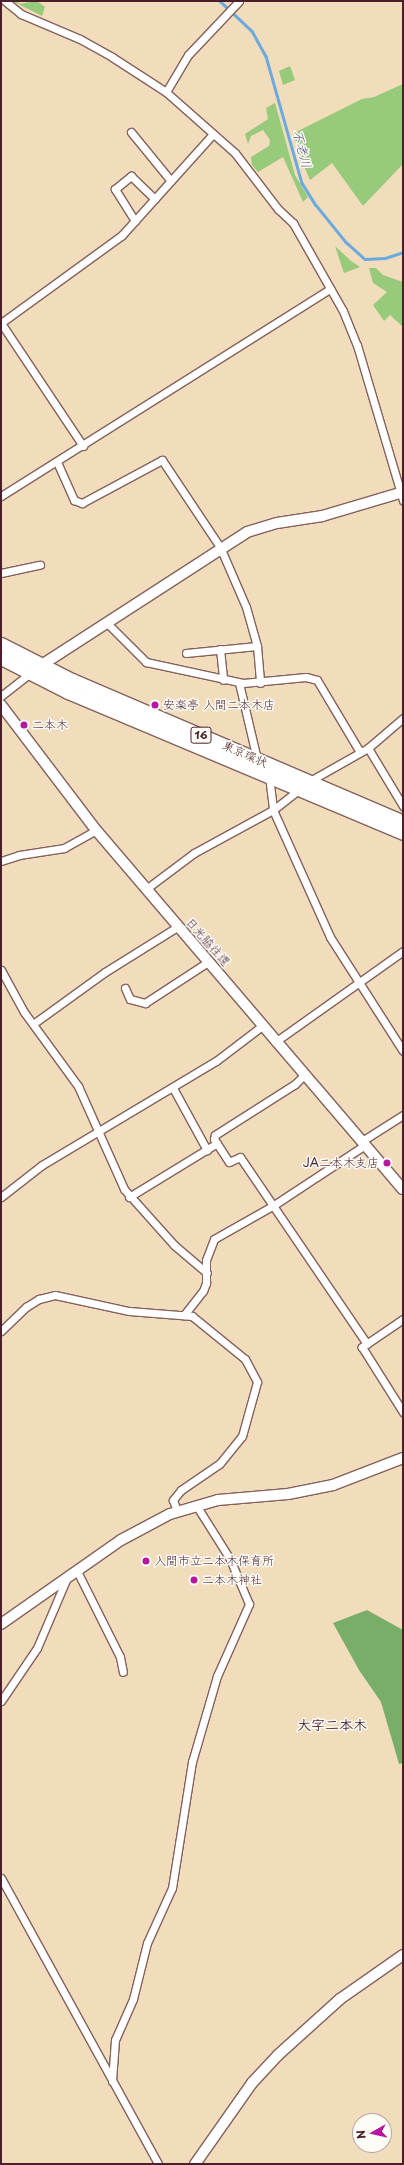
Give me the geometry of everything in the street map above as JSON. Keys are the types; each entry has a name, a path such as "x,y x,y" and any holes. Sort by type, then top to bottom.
{"highway":[{"name":"東京環状","path":"1,644 41,665 258,759 304,786 403,833"},
{"name":"東京環状","path":"1,658 29,674 269,776 304,786 403,822"}],"street":[{"path":"1,696 41,665 220,547 263,526 322,516 402,495 357,345 343,311 293,223 278,209 236,152 212,134 166,92 112,56 80,39 21,14 5,1"},
{"path":"166,92 188,55 239,1"},
{"path":"131,132 171,181"},
{"path":"83,446 1,323 122,235 212,134"},
{"path":"135,221 115,189 131,176 155,199"},
{"path":"1,496 83,446 330,289"},
{"path":"57,462 74,500 82,503 162,460 220,547 246,607 257,646 260,683"},
{"path":"1,573 40,565"},
{"path":"106,622 146,662 239,683 260,683 306,677 317,680 360,752"},
{"path":"186,653 257,646"},
{"path":"220,649 223,680"},
{"path":"239,683 258,759"},
{"name":"日光脇往還","path":"1,706 96,830 146,888 177,927 403,1189"},
{"path":"146,888 194,853 273,810 304,786 368,748 403,718"},
{"path":"368,748 403,806"},
{"path":"269,776 273,810 330,937 403,1051"},
{"path":"1,861 19,855 64,848 96,830"},
{"path":"32,1024 105,972 177,927"},
{"path":"276,1042 359,981 403,951"},
{"path":"125,988 130,999 145,1003 208,962"},
{"path":"1,970 32,1024 78,1086 116,1175 129,1197 174,1245 207,1273"},
{"path":"1,1197 42,1165 216,1061 262,1026"},
{"path":"304,1075 296,1084 215,1135 217,1143 229,1162 240,1157 367,1344"},
{"path":"173,1088 206,1150"},
{"path":"184,1315 203,1291 207,1273 206,1260 214,1239 274,1205 403,1115"},
{"path":"129,1197 217,1143"},
{"path":"1,1331 26,1307 39,1299 55,1295 128,1311 192,1316 246,1359 257,1382 242,1436 219,1464 181,1490 173,1500 177,1511"},
{"path":"403,1319 362,1347 403,1412"},
{"path":"1,1624 141,1528 177,1511 196,1505 333,1485 403,1458"},
{"path":"112,2081 115,2040 133,1999 147,1943 172,1888 192,1762 217,1676 249,1604 230,1559 196,1505"},
{"path":"77,1571 120,1657 122,1672"},
{"path":"1,1701 37,1648 67,1578"},
{"path":"1,1878 4,1890 158,2164"},
{"path":"195,2164 252,2082 278,2055 340,1999 403,1955"}],"green space":[{"path":"12,1 18,1 19,4 37,1 45,7 42,16"},
{"path":"290,66 295,80 283,85 279,71"},
{"path":"403,84 403,164 363,206 332,163 310,180 298,152 294,133 362,99 374,97"},
{"path":"275,103 295,175 308,197 303,202 283,157 258,172 252,165 251,157 269,146 270,140 263,130 251,136 248,144 245,134 268,119 266,108"},
{"path":"335,246 351,261 360,267 344,273"},
{"path":"369,268 376,268 383,275 403,282 402,326 390,315 384,321 373,305 387,292 373,283"},
{"path":"367,1610 403,1630 403,1763 399,1764 381,1702 359,1670 333,1623"}],"waterway":[{"name":"不老川","path":"220,1 252,31 266,56 302,183 316,205 346,242 365,259 385,258 403,252"}],"place":[{"name":"安楽亭 入間二本木店","path":"155,705"},
{"name":"二本木","path":"24,725"},
{"name":"JA二本木支店","path":"387,1163"},
{"name":"入間市立二本木保育所","path":"146,1561"},
{"name":"二本木神社","path":"194,1580"}],"district":[{"name":"大字二本木","path":"332,1725"}]}
